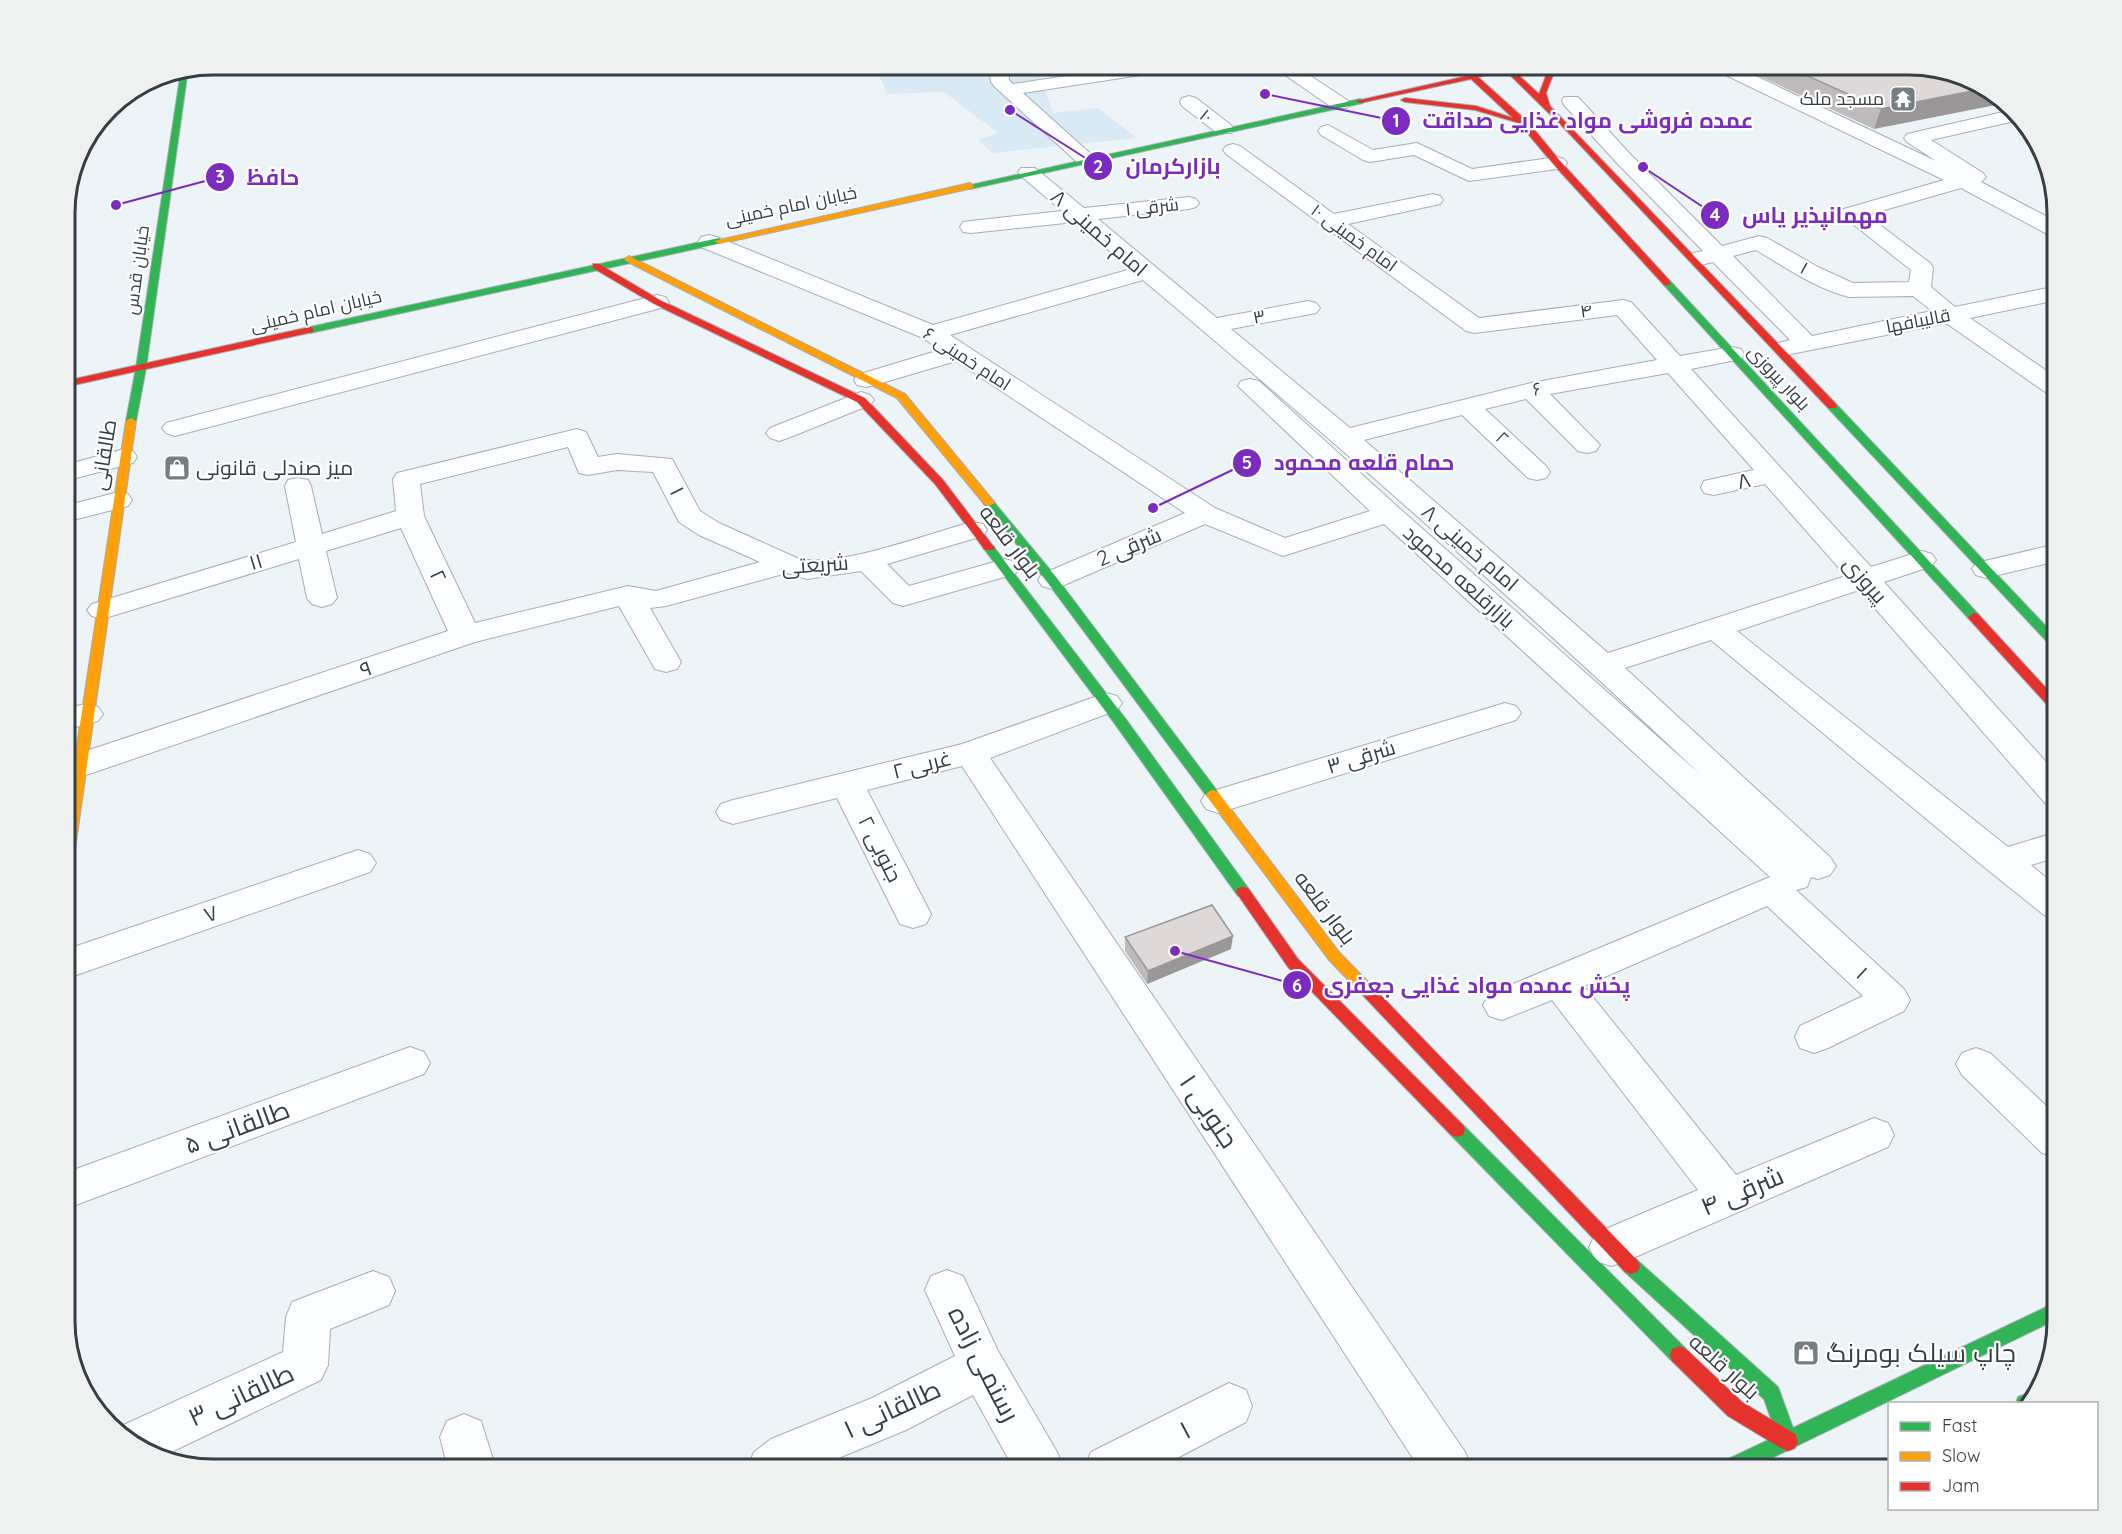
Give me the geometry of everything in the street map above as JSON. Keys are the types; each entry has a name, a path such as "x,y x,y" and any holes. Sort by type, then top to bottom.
{"main road":[{"name":"خیابان امام خمینی","path":"75,382 1476,75"},
{"name":"بلوار پیروزی","path":"1514,75 1568,127 1986,569 2047,627"},
{"path":"1547,106 1542,93 1549,75"},
{"name":"بلوار پیروزی","path":"1472,76 1528,127 1557,163 2047,695"},
{"name":"خیابان قدس","path":"141,368 184,79"},
{"path":"1371,98 1426,101 1476,108 1528,127 1568,127"},
{"name":"بلوار قلعه","path":"629,259 863,390 939,482 973,530 1005,568 1106,703 1293,963 1629,1307 1727,1402 1788,1441"},
{"name":"بلوار قلعه","path":"596,266 657,302 863,390 901,396 1052,580 1334,956 1611,1247 1771,1393 1788,1441"},
{"name":"طالقانی","path":"75,800 80,765 76,717 102,610 124,457 141,368"},
{"path":"1751,1459 2047,1315"}],"street":[{"path":"999,75 1000,82 1086,160"},
{"path":"1009,90 1104,75"},
{"path":"1298,75 1340,104"},
{"path":"1742,75 1961,180 2047,224"},
{"path":"1571,101 1623,158 1806,343"},
{"name":"۱۰","path":"1189,102 1224,129"},
{"path":"2007,117 1914,138 1976,177 1851,213 1922,268 1919,289 1949,314 2047,381"},
{"path":"1328,131 1370,156 1417,149 1469,175 1557,163"},
{"name":"امام خمینی ۱۰","path":"1233,150 1474,326"},
{"name":"امام خمینی ۸","path":"1028,172 1079,215 1134,275 1210,326 1345,437 1603,665 1795,878"},
{"path":"1330,221 1433,200"},
{"name":"۱ شرقی","path":"971,227 1189,203"},
{"name":"امام خمینی ۶","path":"709,242 932,333 1205,514 1283,548 1389,514"},
{"name":"۱","path":"1693,260 1759,243 1810,272 1850,290 1919,289"},
{"path":"932,333 1134,275"},
{"name":"بازارقلعه محمود","path":"1134,275 1193,333 1389,514 1795,878"},
{"name":"قالیبافها","path":"1779,350 2047,295"},
{"path":"176,428 657,302"},
{"name":"۴","path":"1474,326 1623,307 1674,363"},
{"name":"۳","path":"1210,326 1308,308"},
{"path":"779,433 863,390 959,352"},
{"name":"۶","path":"1345,437 1531,390 1732,354"},
{"name":"پیروزی","path":"1674,363 1774,474 1863,579 2047,783"},
{"path":"1531,390 1587,445"},
{"name":"۲","path":"1466,405 1537,472"},
{"name":"۱","path":"576,437 588,467 617,462 663,465 689,516 709,529 787,564"},
{"name":"۲","path":"465,635 410,516 406,479 576,437"},
{"path":"75,470 124,457"},
{"name":"۸","path":"1714,487 1774,474"},
{"path":"298,486 322,598"},
{"path":"75,511 118,500"},
{"name":"2 شرقی","path":"1052,580 1205,514"},
{"name":"۱۱","path":"102,610 410,516"},
{"name":"شریعتی","path":"642,597 787,564 807,570 868,561 973,530"},
{"path":"1986,569 2047,555"},
{"path":"1603,665 1923,560"},
{"path":"868,561 903,597 1005,568"},
{"path":"642,597 666,662"},
{"name":"۹","path":"80,765 465,635 642,597"},
{"path":"1715,628 2047,898"},
{"name":"۲ غربی","path":"733,812 970,753 1106,703"},
{"name":"۳ شرقی","path":"1218,801 1505,713"},
{"name":"۱ جنوبی","path":"970,753 1441,1459"},
{"name":"۲ جنوبی","path":"847,784 913,914"},
{"path":"2001,862 2047,847"},
{"name":"۷","path":"75,962 358,863"},
{"path":"1502,1005 1795,878"},
{"name":"۱","path":"1795,878 1891,1000 1814,1037"},
{"path":"1559,982 1728,1197"},
{"name":"طالقانی ۵","path":"75,1187 410,1063"},
{"path":"1976,1064 2047,1131"},
{"name":"شرقی ۴","path":"1611,1247 1874,1135"},
{"name":"رستمی زاده","path":"947,1290 982,1366 1034,1459"},
{"name":"طالقانی ۳","path":"143,1440 305,1365 308,1317 373,1291"},
{"name":"طالقانی ۱","path":"784,1459 889,1414 982,1366"},
{"name":"۱","path":"1129,1459 1229,1406"}],"shaded area":[{"path":"879,75 1040,75 1053,113 1098,108 1137,138 992,153 978,140 998,133 944,92 887,94"}],"building":[{"path":"1805,75 1918,75 1953,82 1972,91 1881,109"},
{"path":"1212,905 1233,936 1148,971 1125,937"}],"traffic: fast":[{"path":"131,421 141,368 184,79"},
{"path":"970,186 1360,101"},
{"path":"310,330 719,241"},
{"path":"1667,283 1974,617"},
{"path":"1832,406 2047,634"},
{"path":"989,503 1052,580 1213,795"},
{"path":"989,548 1120,721 1243,892"},
{"path":"1457,1130 1679,1355"},
{"path":"1631,1266 1771,1393 1788,1441"},
{"path":"1750,1459 2047,1315"}],"traffic: slow":[{"path":"719,241 970,186"},
{"path":"629,259 901,396 989,503"},
{"path":"75,802 131,421"},
{"path":"1213,795 1334,956 1361,984"}],"traffic: jam":[{"path":"1360,101 1478,75"},
{"path":"1514,75 1568,127 1832,406"},
{"path":"1547,107 1542,93 1550,75"},
{"path":"1472,76 1525,124 1557,163 1667,283"},
{"path":"1405,100 1476,108 1516,121"},
{"path":"596,266 657,302 861,400 939,482 989,548"},
{"path":"75,382 310,330"},
{"path":"1974,617 2047,696"},
{"path":"1243,892 1293,963 1457,1130"},
{"path":"1361,984 1631,1266"},
{"path":"1679,1355 1735,1409 1788,1441"}],"place":[{"name":"عمده فروشی مواد غذایی صداقت","path":"1265,94"},
{"name":"مسجد ملک","path":"1903,99"},
{"name":"بازارکرمان","path":"1010,110"},
{"name":"مهمانپذیر یاس","path":"1643,167"},
{"name":"حافظ","path":"116,205"},
{"name":"میز صندلی قانونی","path":"177,468"},
{"name":"حمام قلعه محمود","path":"1153,508"},
{"name":"پخش عمده مواد غذایی جعفری","path":"1175,951"},
{"name":"چاپ سیلک بومرنگ","path":"1806,1353"}]}
